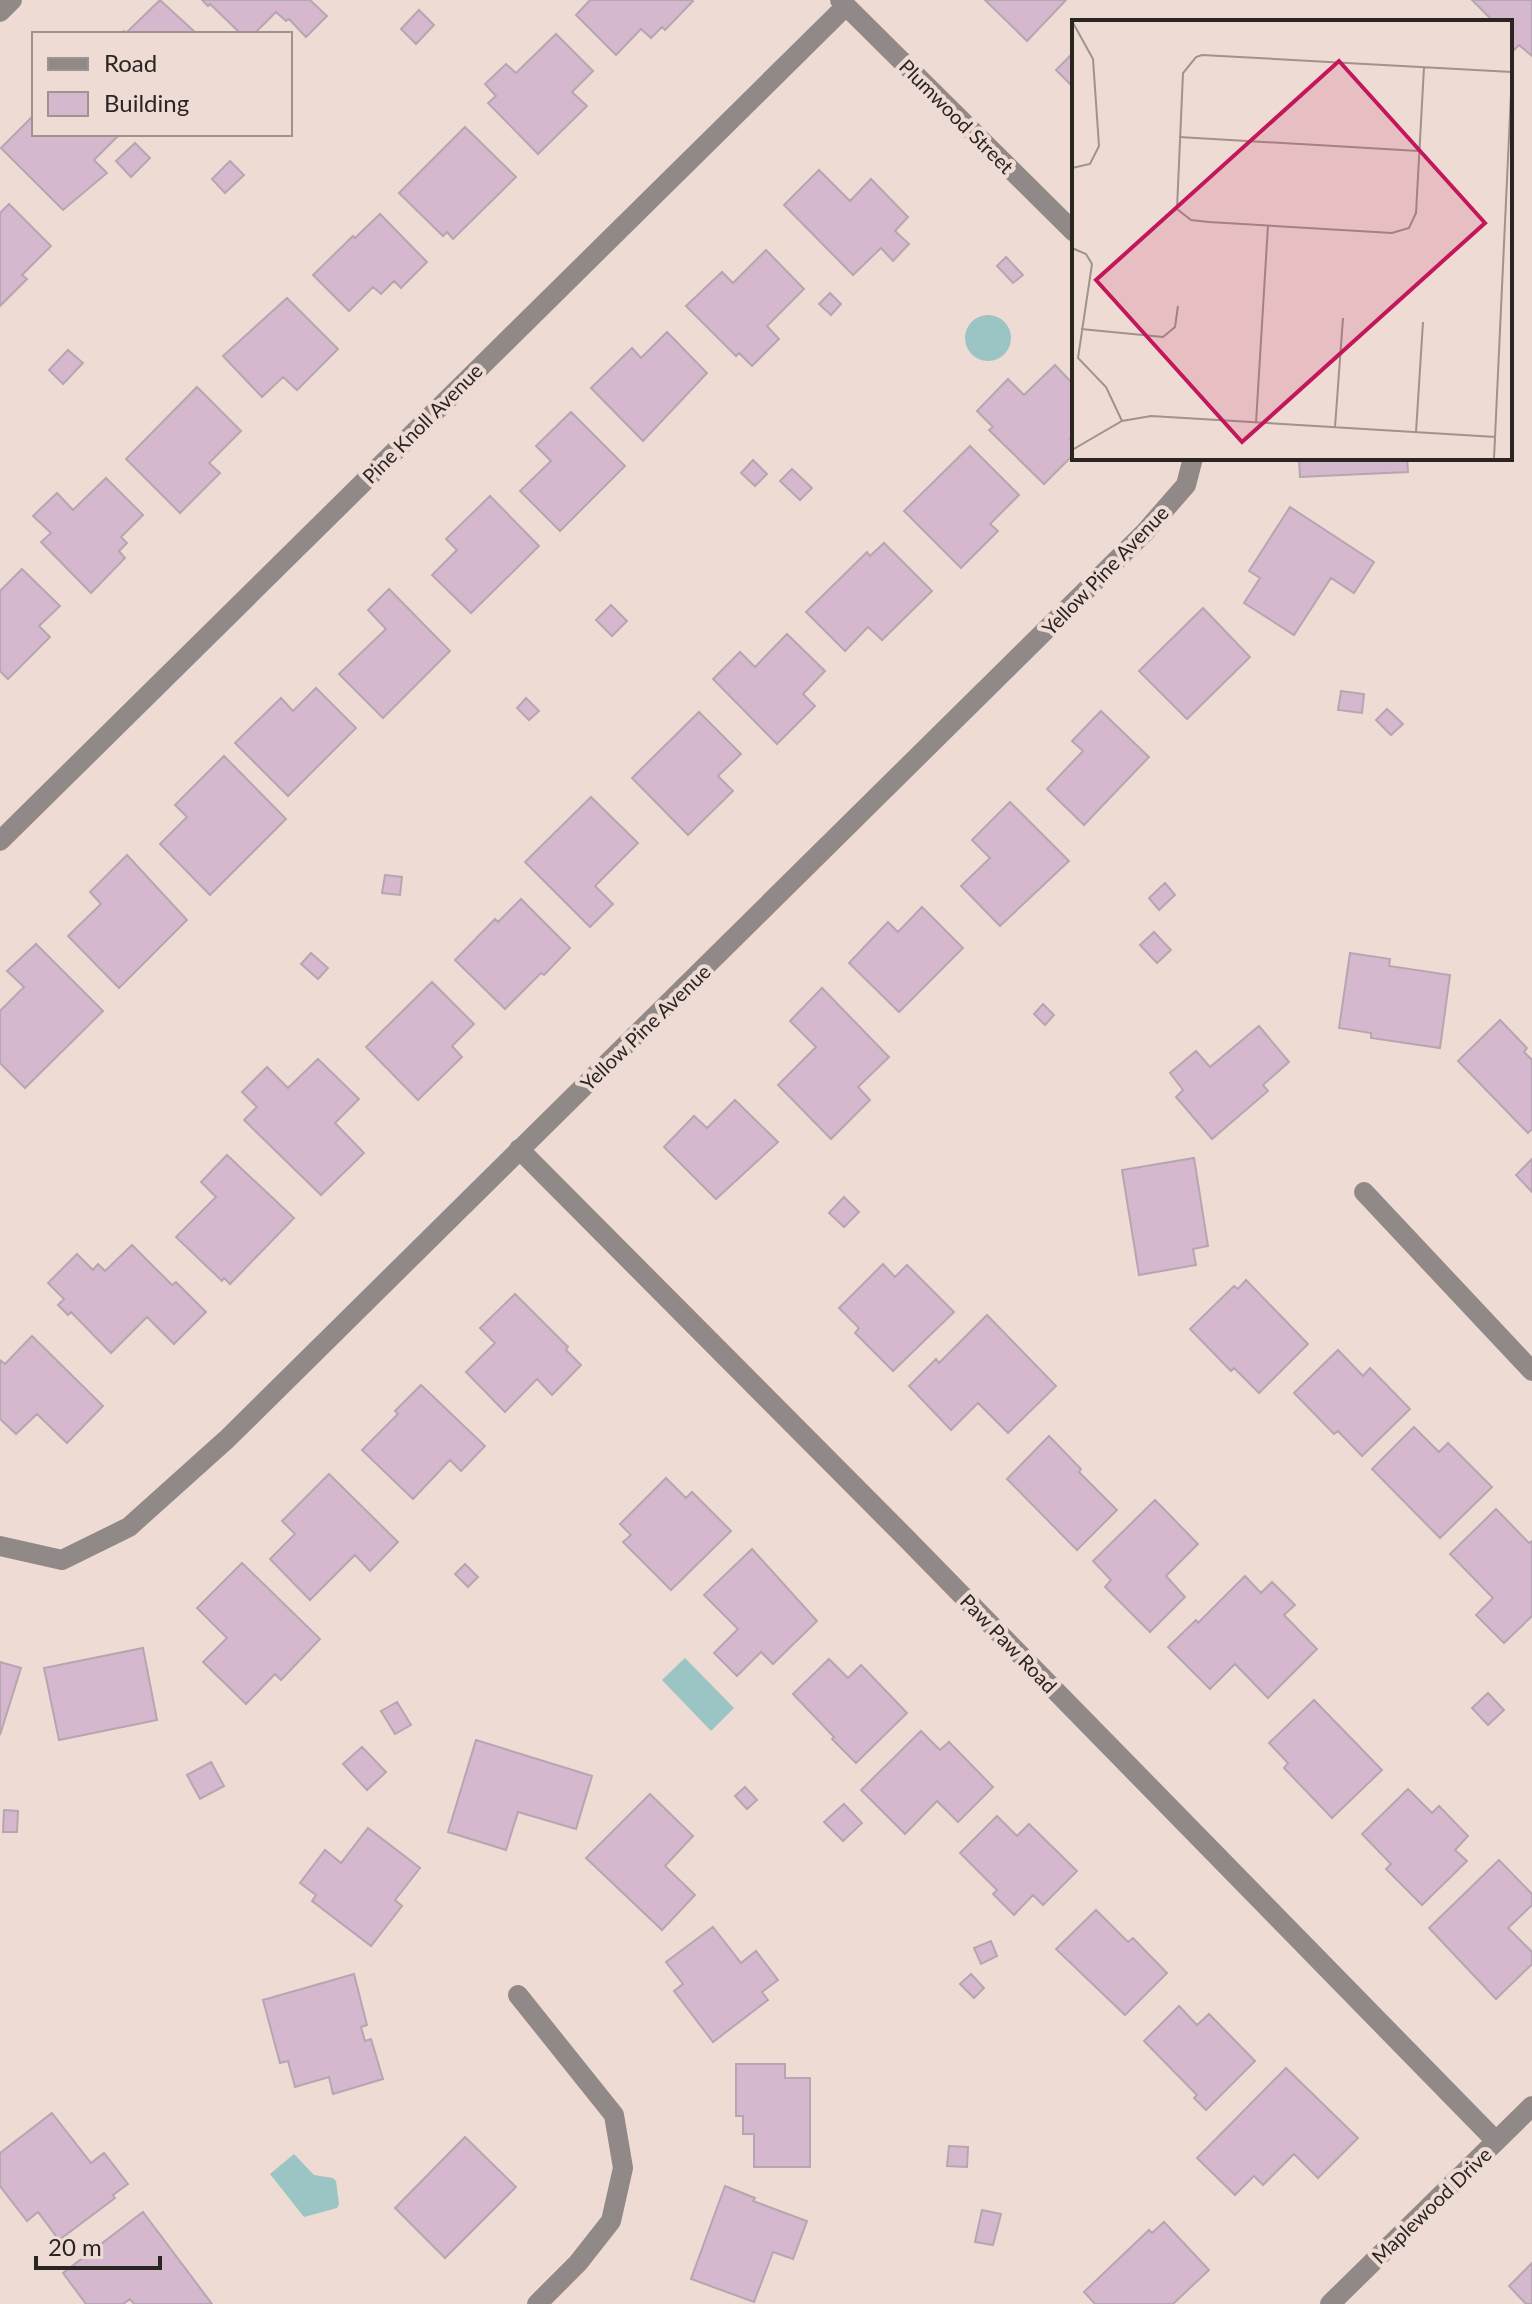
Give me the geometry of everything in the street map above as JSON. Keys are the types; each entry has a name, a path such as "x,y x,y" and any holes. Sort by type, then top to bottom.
{"street":[{"path":"0,12 12,0"},
{"name":"Plumwood Street","path":"843,3 1072,230"},
{"name":"Pine Knoll Avenue","path":"0,841 843,3"},
{"name":"Yellow Pine Avenue","path":"0,1546 62,1560 129,1527 194,1469 750,925 1145,532 1186,485 1192,460"},
{"name":"Paw Paw Road","path":"519,1149 906,1538 1496,2141"},
{"path":"1364,1192 1532,1371"},
{"path":"518,1995 614,2115 623,2168 611,2221 578,2263 537,2304"},
{"name":"Maplewood Drive","path":"1330,2304 1532,2106"}],"water":[{"path":"988,315 1004,322 1011,338 1004,354 988,361 972,354 965,338 972,322"},
{"path":"685,1658 734,1708 711,1731 662,1680"},
{"path":"294,2154 314,2175 336,2181 337,2208 304,2217 270,2174"}],"building":[{"path":"160,0 195,32 127,32"},
{"path":"202,0 310,0 327,16 306,37 289,19 286,21 276,12 256,32 239,32 210,4 208,6"},
{"path":"590,0 693,1 665,30 662,27 651,38 641,29 616,55 576,15"},
{"path":"985,0 1066,0 1027,41"},
{"path":"1472,0 1532,0 1532,56 1519,45 1512,52 1512,20 1492,20"},
{"path":"419,10 434,25 416,44 401,29"},
{"path":"556,34 593,71 572,92 587,106 538,154 488,103 496,96 485,84 506,64 516,73"},
{"path":"1072,54 1072,86 1056,70"},
{"path":"32,117 32,136 118,136 94,160 107,173 63,210 1,148"},
{"path":"465,127 516,177 453,239 447,232 443,236 399,193"},
{"path":"135,143 150,158 131,177 116,161"},
{"path":"230,161 244,175 225,193 212,179"},
{"path":"819,170 850,201 871,179 908,217 895,231 909,244 893,261 881,248 853,275 784,205"},
{"path":"9,204 51,246 22,275 27,279 0,306 0,213"},
{"path":"380,214 427,262 401,288 394,281 381,294 373,287 349,311 313,275"},
{"path":"766,250 804,289 767,326 779,339 752,366 739,353 736,356 686,306 722,272 733,283"},
{"path":"1006,257 1023,275 1013,283 997,266"},
{"path":"830,293 841,304 831,315 819,304"},
{"path":"287,298 338,349 297,390 283,377 262,397 223,356"},
{"path":"667,332 707,373 643,441 591,388 632,348 641,358"},
{"path":"68,350 83,363 63,384 49,370"},
{"path":"1055,365 1072,383 1072,456 1044,484 989,430 993,427 977,411 1008,379 1024,395"},
{"path":"197,387 241,431 209,463 220,473 180,513 126,459"},
{"path":"571,412 625,466 560,531 520,491 551,461 536,446"},
{"path":"970,446 1019,495 990,524 998,531 961,568 904,511"},
{"path":"753,460 767,474 755,486 741,473"},
{"path":"1299,460 1407,460 1408,472 1300,477"},
{"path":"792,469 812,488 800,500 780,481"},
{"path":"106,478 143,515 121,537 127,543 119,551 125,558 91,593 41,542 51,533 33,516 57,493 73,510"},
{"path":"490,496 539,546 471,613 432,575 457,550 446,539"},
{"path":"1290,507 1374,562 1354,593 1331,578 1294,635 1244,603 1260,578 1249,571"},
{"path":"884,543 932,591 882,640 868,627 845,651 806,612 867,552 870,556"},
{"path":"22,569 60,606 39,626 50,637 8,679 0,671 0,591"},
{"path":"389,589 450,651 383,718 339,674 386,629 368,610"},
{"path":"611,605 627,621 612,636 596,620"},
{"path":"1203,608 1250,657 1187,719 1139,671"},
{"path":"787,634 825,671 803,694 815,706 777,744 713,679 740,652 755,667"},
{"path":"316,688 356,728 288,796 235,743 281,698 293,711"},
{"path":"1341,691 1364,694 1362,713 1338,710"},
{"path":"526,698 539,711 529,720 517,708"},
{"path":"1387,709 1403,724 1391,735 1376,720"},
{"path":"1101,711 1149,757 1084,825 1047,789 1083,751 1072,741"},
{"path":"699,712 741,754 718,776 733,791 688,835 632,778"},
{"path":"224,756 286,819 210,895 160,844 187,817 175,805"},
{"path":"591,797 638,843 595,886 613,904 590,927 525,862"},
{"path":"1010,802 1069,861 1000,926 961,886 990,858 972,840"},
{"path":"127,855 187,920 119,988 68,936 101,904 90,892"},
{"path":"385,875 402,877 400,895 382,893"},
{"path":"1165,883 1175,895 1159,910 1149,898"},
{"path":"521,899 570,948 505,1009 455,960 495,919 498,922"},
{"path":"922,907 963,948 899,1012 849,963 888,922 898,932"},
{"path":"1154,932 1171,950 1157,963 1140,945"},
{"path":"36,944 103,1011 25,1088 0,1063 0,1011 24,987 7,971"},
{"path":"311,953 328,968 318,979 301,964"},
{"path":"1350,953 1390,959 1389,966 1450,975 1440,1048 1371,1038 1371,1033 1339,1028"},
{"path":"432,982 474,1024 452,1046 462,1057 418,1100 366,1047"},
{"path":"822,988 889,1057 858,1087 870,1100 831,1139 778,1085 816,1047 790,1021"},
{"path":"1043,1004 1054,1015 1045,1025 1034,1014"},
{"path":"1500,1020 1527,1048 1524,1052 1532,1060 1532,1129 1528,1133 1458,1061"},
{"path":"1259,1026 1289,1062 1263,1085 1268,1091 1212,1139 1176,1097 1183,1090 1170,1073 1196,1051 1210,1067"},
{"path":"318,1059 359,1099 335,1123 364,1153 321,1195 244,1120 257,1107 242,1092 267,1067 288,1088"},
{"path":"735,1100 778,1142 716,1199 664,1147 694,1116 707,1128"},
{"path":"227,1155 294,1218 230,1284 224,1278 222,1281 176,1237 216,1197 201,1182"},
{"path":"1194,1158 1208,1246 1193,1249 1196,1265 1139,1275 1122,1170"},
{"path":"1532,1159 1532,1192 1516,1175"},
{"path":"844,1197 859,1212 844,1227 829,1213"},
{"path":"132,1245 172,1285 176,1282 206,1312 174,1344 147,1317 111,1353 71,1312 68,1315 58,1305 64,1299 48,1283 77,1254 93,1270 98,1264 105,1271"},
{"path":"883,1264 895,1277 907,1265 954,1312 893,1371 855,1333 859,1328 839,1308"},
{"path":"1246,1280 1308,1344 1259,1393 1234,1368 1231,1371 1190,1329 1234,1286 1238,1289"},
{"path":"515,1294 568,1347 566,1350 581,1365 552,1395 537,1379 505,1412 466,1372 495,1343 480,1328"},
{"path":"987,1315 1056,1386 1008,1433 978,1403 951,1430 909,1386 936,1359 939,1363"},
{"path":"32,1336 103,1406 67,1443 37,1414 16,1434 0,1419 0,1360 5,1364"},
{"path":"1338,1350 1363,1376 1370,1368 1410,1409 1362,1456 1338,1431 1334,1434 1294,1393"},
{"path":"421,1385 485,1446 461,1471 450,1460 413,1499 362,1450 398,1414 395,1411"},
{"path":"1414,1427 1439,1452 1448,1443 1492,1487 1440,1538 1372,1469"},
{"path":"1049,1436 1117,1510 1077,1550 1007,1479"},
{"path":"329,1474 398,1542 370,1571 355,1555 310,1600 270,1559 295,1534 282,1521"},
{"path":"666,1478 686,1498 692,1492 731,1531 671,1590 623,1542 631,1535 620,1524"},
{"path":"1155,1500 1198,1544 1166,1576 1185,1597 1150,1632 1105,1587 1111,1580 1093,1561"},
{"path":"1496,1509 1529,1543 1532,1541 1532,1616 1504,1643 1476,1615 1493,1598 1450,1554"},
{"path":"752,1549 817,1621 773,1664 761,1652 737,1676 714,1653 738,1629 704,1595"},
{"path":"242,1563 320,1639 281,1680 275,1674 246,1704 203,1662 227,1638 197,1608"},
{"path":"465,1564 478,1577 468,1587 455,1574"},
{"path":"1245,1576 1261,1593 1272,1582 1295,1605 1284,1615 1317,1649 1268,1698 1235,1664 1210,1689 1168,1647 1196,1620 1198,1623"},
{"path":"143,1648 157,1720 59,1740 44,1668"},
{"path":"829,1659 848,1678 861,1665 907,1713 856,1763 793,1694"},
{"path":"0,1662 21,1668 0,1735"},
{"path":"1488,1693 1504,1710 1488,1725 1472,1708"},
{"path":"1314,1700 1382,1770 1332,1818 1284,1768 1288,1763 1269,1743"},
{"path":"397,1702 411,1725 395,1734 381,1711"},
{"path":"921,1731 940,1750 949,1742 993,1787 958,1822 937,1801 905,1834 861,1790"},
{"path":"476,1740 592,1776 576,1829 518,1812 506,1850 448,1832"},
{"path":"362,1747 386,1772 367,1790 343,1764"},
{"path":"211,1762 224,1786 200,1799 187,1775"},
{"path":"745,1787 757,1800 747,1809 735,1796"},
{"path":"1408,1789 1432,1813 1439,1806 1468,1836 1455,1850 1467,1861 1422,1905 1386,1869 1391,1864 1362,1834"},
{"path":"650,1794 693,1836 665,1866 695,1895 662,1930 586,1858"},
{"path":"844,1804 862,1823 843,1841 824,1822"},
{"path":"4,1810 18,1811 17,1832 3,1832"},
{"path":"997,1816 1017,1836 1029,1824 1077,1871 1043,1905 1033,1895 1014,1915 993,1894 997,1890 960,1853"},
{"path":"368,1828 420,1868 395,1900 402,1906 371,1946 312,1901 316,1895 300,1883 325,1850 341,1863"},
{"path":"1499,1860 1532,1894 1532,1905 1508,1928 1532,1952 1532,1964 1496,1999 1429,1928"},
{"path":"1096,1910 1128,1942 1133,1938 1167,1973 1125,2015 1056,1949"},
{"path":"713,1927 741,1963 756,1951 778,1980 762,1992 768,2000 713,2042 674,1991 683,1984 666,1962"},
{"path":"991,1941 997,1956 981,1964 974,1948"},
{"path":"354,1974 367,2025 361,2027 365,2041 371,2039 383,2079 333,2094 329,2077 295,2087 288,2061 280,2063 263,2000"},
{"path":"971,1974 984,1988 974,1998 960,1984"},
{"path":"1179,2006 1197,2025 1209,2014 1255,2061 1206,2110 1194,2098 1197,2095 1144,2041"},
{"path":"736,2064 785,2064 785,2078 810,2078 810,2167 754,2167 754,2134 743,2134 743,2116 736,2116"},
{"path":"1286,2068 1358,2138 1318,2178 1294,2154 1263,2185 1254,2176 1235,2195 1197,2158"},
{"path":"52,2113 91,2163 104,2153 128,2184 113,2195 115,2198 59,2240 38,2212 27,2221 0,2186 0,2153"},
{"path":"465,2137 516,2187 445,2258 395,2208"},
{"path":"949,2146 968,2147 967,2167 947,2166"},
{"path":"725,2186 755,2198 753,2201 807,2221 793,2259 773,2252 754,2302 691,2279"},
{"path":"982,2210 1001,2214 993,2245 975,2242"},
{"path":"143,2212 212,2304 134,2304 130,2299 123,2304 86,2304 63,2273"},
{"path":"1164,2222 1209,2270 1173,2304 1095,2304 1084,2292 1149,2230 1152,2233"},
{"path":"1532,2263 1532,2304 1526,2304 1509,2286"}]}
